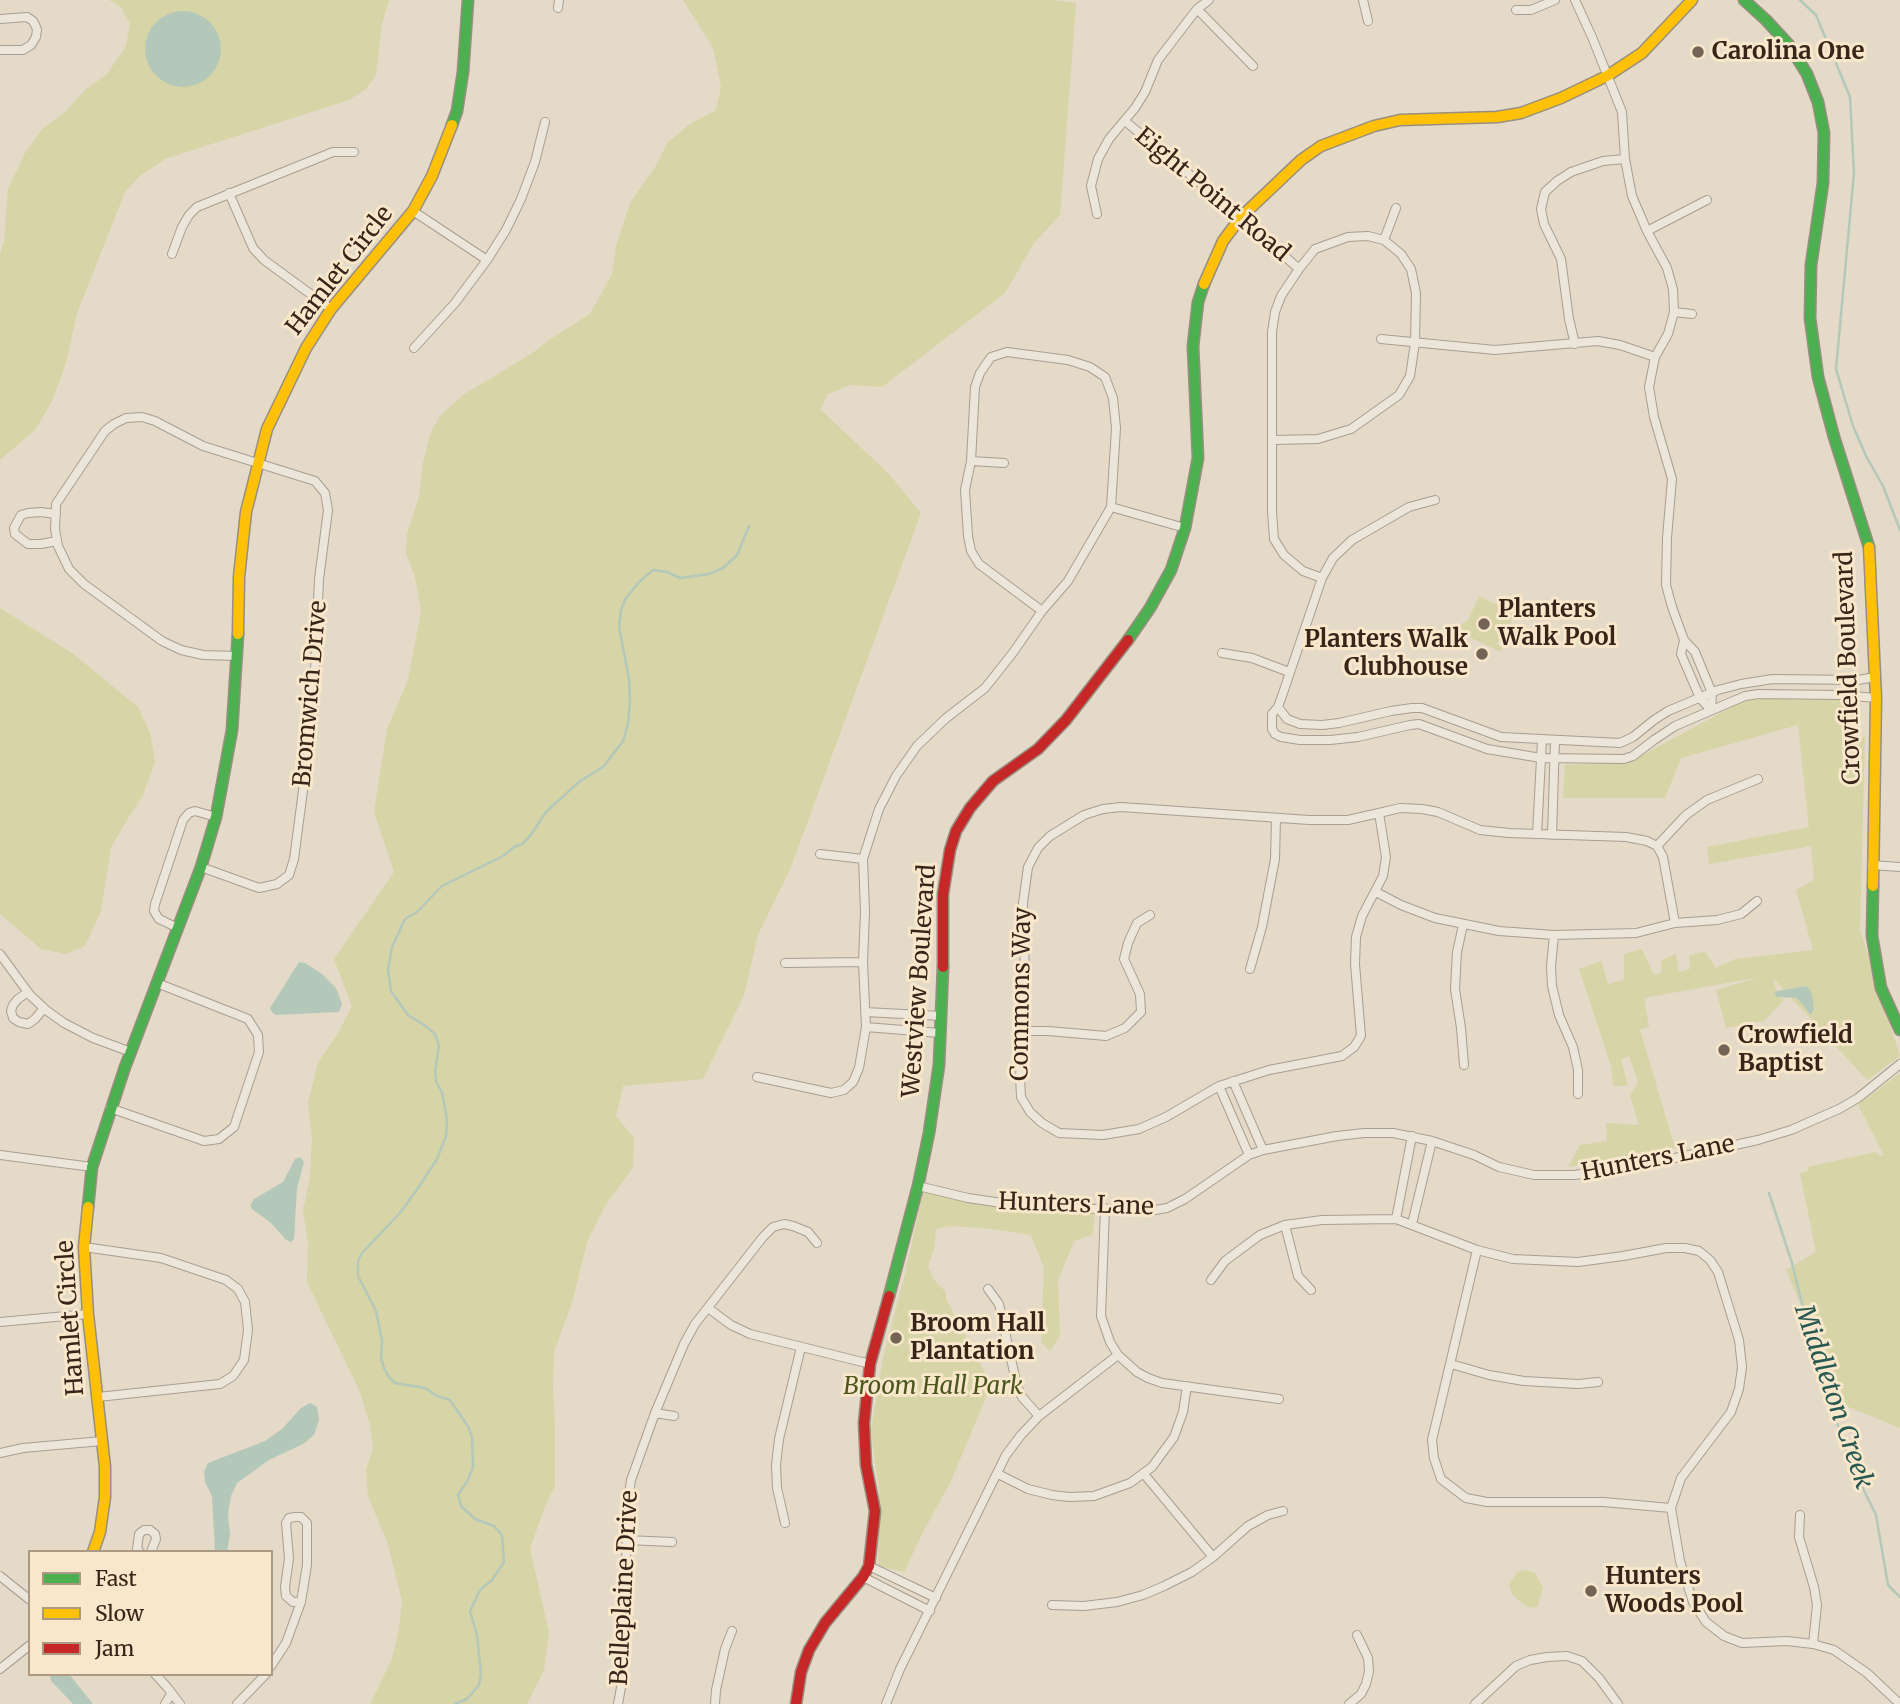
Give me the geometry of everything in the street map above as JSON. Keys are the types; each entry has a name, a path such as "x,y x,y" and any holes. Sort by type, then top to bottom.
{"street":[{"name":"Hamlet Circle","path":"94,1550 100,1532 106,1466 88,1314 84,1247 92,1167 110,1108 201,867 216,817 232,730 239,577 246,512 267,429 306,348 331,309 413,211 432,176 457,111 463,72 468,0"},
{"path":"1097,214 1091,186 1098,159 1109,139 1135,108 1158,60 1197,9 1209,0"},
{"path":"1363,0 1368,21"},
{"path":"1516,10 1531,10 1555,0"},
{"path":"1575,0 1622,112 1625,159 1632,196 1667,268 1673,289 1674,312 1668,334 1655,357 1649,387 1654,417 1672,479 1666,585 1684,640 1695,652 1712,693 1711,710"},
{"name":"Westview Boulevard","path":"796,1704 801,1672 809,1650 825,1623 869,1566 875,1511 866,1465 864,1423 870,1364 918,1186 940,1065 943,894 950,850 956,831 970,808 993,781 1038,749 1066,720 1129,639 1171,569 1185,528 1198,458 1193,346 1198,302 1223,241 1241,217 1301,160 1321,146 1400,120 1471,118 1521,113 1561,98 1607,76 1646,51 1692,0"},
{"name":"Crowfield Boulevard","path":"1744,0 1789,46 1807,74 1818,102 1824,133 1823,183 1811,265 1810,318 1818,377 1870,550 1876,698 1872,936 1881,988 1900,1030"},
{"path":"1197,9 1252,66"},
{"path":"0,19 27,17 37,29 31,45 23,50 0,50"},
{"name":"Eight Point Road","path":"1125,121 1299,269"},
{"path":"414,348 455,303 506,230 535,162 545,122"},
{"path":"172,254 182,227 197,207 333,152 354,152"},
{"path":"1575,344 1561,259 1551,241 1541,209 1545,192 1571,172 1603,161 1625,159"},
{"path":"229,193 253,248 264,260 331,309"},
{"path":"1647,231 1707,201"},
{"path":"1384,240 1396,208"},
{"path":"413,211 487,260"},
{"path":"1273,440 1318,439 1351,429 1399,396 1410,376 1415,343 1416,293 1411,268 1401,254 1384,240 1368,236 1348,237 1315,249 1281,296 1275,312 1272,332 1272,511 1274,539 1284,555 1303,571 1322,578"},
{"path":"1674,312 1692,314"},
{"path":"1381,339 1495,350 1598,341 1655,357"},
{"path":"757,1077 831,1093 844,1090 853,1082 859,1068 866,1027 863,859 879,809 896,776 917,746 945,719 985,688 1013,654 1042,611 1068,581 1111,507 1116,429 1113,398 1105,377 1090,366 1068,360 1007,352 991,357 980,373 975,387 971,461 965,490 968,536 971,551 979,564 1042,611"},
{"name":"Bromwich Drive","path":"55,514 56,504 106,431 127,418 142,417 155,421 203,446 315,481 325,493 328,510 319,579 313,715 294,859 289,875 277,884 260,888 201,867"},
{"path":"971,461 1004,463"},
{"path":"1435,500 1409,508 1352,540 1333,558 1322,578 1278,707 1272,715 1272,729 1281,737 1329,740 1358,737 1419,724 1487,749 1541,758 1608,759 1633,756 1675,726 1745,696 1841,695 1876,698"},
{"path":"1111,507 1185,528"},
{"path":"57,541 28,544 15,534 21,515 41,512 55,514 58,546 69,569 84,584 162,640 181,650 237,656"},
{"path":"1684,640 1681,654 1700,698 1711,710"},
{"path":"1222,653 1251,658 1289,672"},
{"path":"1278,707 1291,722 1322,725 1422,708 1501,737 1608,744 1626,741 1668,712 1741,684 1773,679 1858,680 1875,677"},
{"path":"1432,728 1437,713"},
{"path":"1464,740 1469,725"},
{"path":"1537,834 1542,740"},
{"path":"1552,835 1555,740"},
{"path":"1675,923 1664,857 1657,846 1686,815 1707,800 1758,779"},
{"name":"Commons Way","path":"1379,813 1386,857 1383,876 1362,916 1356,937 1355,964 1361,1036 1354,1047 1342,1056 1269,1070 1219,1086 1166,1117 1139,1129 1102,1135 1059,1133 1030,1112 1021,1097 1020,1076 1025,979 1023,903 1028,867 1038,848 1050,836 1084,815 1121,807 1276,818 1348,820 1400,808 1422,808 1480,830 1626,837 1657,846"},
{"path":"178,928 159,919 154,911 183,820 195,811 216,817"},
{"path":"1250,969 1262,927 1275,859 1276,818"},
{"path":"820,854 863,859"},
{"path":"1872,865 1900,867"},
{"path":"1376,892 1435,918 1463,925 1554,935 1636,933 1675,923 1717,920 1741,914 1757,901"},
{"path":"1021,1031 1106,1036 1125,1028 1141,1012 1140,994 1124,959 1137,923 1150,915"},
{"path":"1463,925 1457,952 1455,989 1464,1065"},
{"path":"1554,935 1552,986 1559,1015 1573,1047 1578,1070 1578,1094"},
{"path":"0,954 28,992 64,1023 93,1038 131,1052"},
{"path":"785,963 863,962"},
{"path":"110,1108 204,1141 219,1139 234,1127 259,1052 258,1034 248,1019 157,983"},
{"path":"28,992 13,1005 13,1017 28,1024 44,1008"},
{"path":"865,1012 942,1016"},
{"path":"866,1027 940,1033"},
{"name":"Hunters Lane","path":"918,1186 968,1198 1022,1206 1149,1211 1167,1208 1185,1199 1249,1155 1263,1150 1364,1133 1412,1136 1474,1155 1499,1167 1534,1175 1574,1175 1629,1168 1758,1140 1791,1130 1858,1098 1900,1064"},
{"path":"1233,1081 1263,1150"},
{"path":"1219,1086 1249,1155"},
{"path":"1396,1219 1412,1136"},
{"path":"1412,1224 1432,1141"},
{"path":"0,1155 92,1167"},
{"path":"1105,1208 1101,1316 1103,1328 1118,1355 1148,1378 1162,1383 1279,1399"},
{"path":"1211,1280 1224,1261 1261,1236 1285,1225 1322,1220 1396,1219 1477,1250 1513,1259 1578,1262 1666,1248 1699,1251 1710,1260 1718,1272 1739,1340 1742,1367 1739,1389 1731,1412 1681,1478 1671,1508 1680,1561 1693,1602 1706,1622 1724,1636 1742,1643 1787,1641 1814,1644 1834,1650 1867,1673 1900,1704"},
{"name":"Belleplaine Drive","path":"618,1704 622,1682 626,1540 631,1480 684,1344 695,1325 773,1227 784,1224 793,1226 808,1232 817,1242"},
{"path":"1285,1225 1298,1276 1311,1290"},
{"path":"84,1247 160,1258 226,1280 238,1289 245,1302 248,1330 244,1360 233,1376 220,1384 97,1397"},
{"path":"1477,1250 1432,1440 1433,1458 1441,1479 1466,1498 1487,1502 1603,1502 1671,1508"},
{"path":"988,1289 999,1304 1017,1386 1022,1397 1039,1416"},
{"path":"708,1308 750,1334 870,1364"},
{"path":"0,1322 88,1314"},
{"path":"785,1522 777,1488 776,1465 779,1439 802,1347"},
{"path":"886,1704 891,1687 1006,1455 1039,1416 1118,1355"},
{"path":"1451,1364 1489,1376 1524,1381 1578,1384 1598,1382"},
{"path":"998,1474 1028,1489 1074,1497 1091,1497 1130,1483 1160,1458 1174,1437 1183,1412 1187,1386"},
{"path":"655,1413 674,1416"},
{"path":"0,1453 23,1448 102,1441"},
{"path":"1144,1474 1213,1557"},
{"path":"1052,1605 1084,1606 1143,1595 1192,1572 1248,1526 1268,1515 1283,1511"},
{"path":"1800,1516 1799,1537 1817,1605 1814,1644"},
{"path":"273,1663 286,1643 302,1602 307,1560 307,1523 301,1517 289,1518 286,1523 289,1558 285,1587 286,1596 293,1602 302,1602"},
{"path":"138,1550 139,1534 150,1530 156,1534 152,1550"},
{"path":"626,1540 672,1542"},
{"path":"289,1558 307,1560"},
{"path":"869,1566 936,1598"},
{"path":"0,1576 28,1598"},
{"path":"863,1577 930,1611"},
{"path":"715,1704 725,1649 732,1631"},
{"path":"1349,1704 1361,1694 1369,1671 1368,1658 1357,1635"},
{"path":"0,1669 28,1647"},
{"path":"1475,1704 1516,1666 1538,1659 1567,1656 1582,1661 1599,1678 1618,1704"},
{"path":"157,1676 180,1704"},
{"path":"237,1704 264,1676"},
{"path":"165,1704 171,1694"}],"green space":[{"path":"109,0 389,0 382,24 376,75 366,89 349,100 165,159 140,176 125,192 77,313 66,363 52,401 35,430 0,460 0,254 4,241 8,189 25,153 42,129 107,74 126,46 130,24 120,6"},
{"path":"683,0 1054,0 1076,3 1060,215 1034,243 1005,293 882,387 850,385 828,394 820,409 888,473 921,513 791,867 758,935 744,995 703,1079 623,1086 616,1116 634,1138 633,1168 606,1204 587,1242 573,1300 554,1352 555,1486 530,1549 549,1632 544,1670 527,1704 370,1704 392,1659 402,1601 388,1544 368,1496 366,1469 373,1449 370,1425 360,1392 307,1282 308,1242 303,1211 310,1177 312,1139 308,1103 318,1062 337,1035 352,1006 334,959 394,872 374,812 387,729 408,680 421,611 415,577 406,553 407,534 419,496 430,434 440,416 463,395 590,314 612,274 616,246 630,203 655,167 668,142 690,124 716,110 721,87 713,48"},
{"name":"Planters Walk Pool","path":"1479,596 1515,613 1510,625 1506,624 1497,644 1503,647 1501,652 1469,637 1470,633 1459,628 1468,620"},
{"path":"0,608 72,653 138,707 150,733 155,762 143,795 111,847 101,911 85,946 67,954 41,949 0,914"},
{"path":"1750,697 1852,697 1860,716 1842,725 1845,742 1865,737 1860,930 1900,1056 1867,1080 1772,977 1777,991 1774,994 1784,1000 1764,1021 1726,1028 1716,990 1760,977 1644,998 1649,1027 1640,1030 1675,1148 1568,1167 1580,1145 1607,1141 1606,1123 1639,1125 1630,1096 1638,1082 1629,1056 1621,1059 1628,1086 1613,1086 1611,1066 1579,969 1601,961 1608,984 1624,980 1624,954 1642,949 1654,975 1662,972 1661,960 1676,954 1679,972 1690,969 1689,955 1705,952 1716,968 1735,959 1813,950 1796,890 1814,880 1811,846 1709,864 1707,847 1809,827 1798,725 1681,758 1665,798 1563,798 1565,765 1630,762"},
{"path":"1900,1073 1900,1428 1844,1405 1786,1270 1816,1252 1800,1173 1808,1171 1808,1167 1875,1152 1880,1156 1884,1155 1858,1105"},
{"name":"Broom Hall Park","path":"924,1187 957,1200 1040,1213 1095,1213 1092,1235 1074,1241 1058,1280 1060,1336 1050,1351 1041,1342 1044,1268 1031,1235 952,1226 936,1229 934,1249 928,1267 934,1280 946,1292 946,1299 991,1385 951,1481 904,1572 880,1567 878,1563 879,1492 871,1430 883,1358"},
{"path":"1527,1570 1535,1573 1543,1588 1538,1606 1534,1608 1518,1600 1512,1594 1509,1584 1517,1572"}],"shaded area":[{"path":"183,11 198,14 210,22 218,34 221,49 218,64 210,76 198,84 183,87 168,84 156,76 148,64 145,49 148,34 156,22 168,14"},
{"path":"299,962 322,974 336,988 342,1004 339,1012 276,1015 272,1012 270,1008"},
{"path":"1807,986 1812,994 1814,1009 1811,1015 1797,998 1777,997 1774,994 1777,991"},
{"path":"300,1157 304,1162 297,1189 294,1239 291,1242 250,1205 254,1199 283,1182 295,1159"},
{"path":"310,1403 317,1407 319,1420 314,1435 303,1444 269,1460 237,1483 231,1496 228,1514 230,1535 227,1550 215,1550 212,1496 205,1482 204,1472 208,1463 265,1441 282,1429 301,1408"},
{"path":"71,1676 93,1704 73,1704 50,1678"}],"waterway":[{"path":"1800,0 1816,15 1850,97 1854,173 1836,369 1853,426 1883,486 1900,530"},
{"path":"455,1704 467,1699 479,1685 481,1675 477,1635 470,1611 480,1590 492,1580 504,1562 502,1535 494,1526 475,1519 461,1506 458,1495 473,1467 469,1428 450,1400 425,1388 395,1383 388,1376 381,1359 382,1341 376,1311 358,1276 358,1261 362,1253 400,1213 418,1188 437,1159 446,1136 445,1108 435,1071 439,1046 435,1034 408,1015 391,991 388,970 392,947 405,919 417,912 442,886 522,844 546,812 580,781 603,767 623,741 630,700 629,679 619,627 626,598 639,582 653,570 680,578 709,574 723,568 737,555 749,526"},
{"name":"Middleton Creek","path":"1769,1193 1792,1263 1817,1364 1851,1464 1876,1515 1888,1585 1900,1597"}],"traffic: fast":[{"path":"452,125 463,72 468,0"},
{"path":"1744,0 1789,45 1807,74 1818,102 1824,133 1823,183 1811,265 1810,318 1818,377 1869,547"},
{"path":"1128,640 1171,570 1185,528 1198,458 1193,346 1198,302 1204,284"},
{"path":"88,1207 92,1167 125,1067 201,867 216,817 232,730 238,634"},
{"path":"1873,886 1872,936 1881,988 1900,1030"},
{"path":"889,1296 929,1133 939,1065 943,967"}],"traffic: slow":[{"path":"1204,284 1223,241 1241,217 1301,160 1321,146 1374,126 1400,120 1497,117 1521,113 1561,98 1607,76 1642,53 1692,0"},
{"path":"238,634 239,577 246,512 267,429 306,348 331,309 413,211 432,176 452,125"},
{"path":"1869,547 1876,698 1873,886"},
{"path":"88,1207 84,1247 88,1314 105,1467 105,1497 100,1532 94,1550"}],"traffic: jam":[{"path":"943,967 943,894 956,831 970,808 993,781 1038,749 1066,720 1128,640"},
{"path":"796,1704 801,1672 809,1650 825,1623 869,1566 875,1511 866,1465 864,1423 870,1364 889,1296"}],"place":[{"name":"Carolina One","path":"1698,52"},
{"name":"Planters Walk Pool","path":"1484,624"},
{"name":"Planters Walk Clubhouse","path":"1482,654"},
{"name":"Crowfield Baptist","path":"1724,1050"},
{"name":"Broom Hall Plantation","path":"896,1338"},
{"name":"Hunters Woods Pool","path":"1591,1591"}]}
